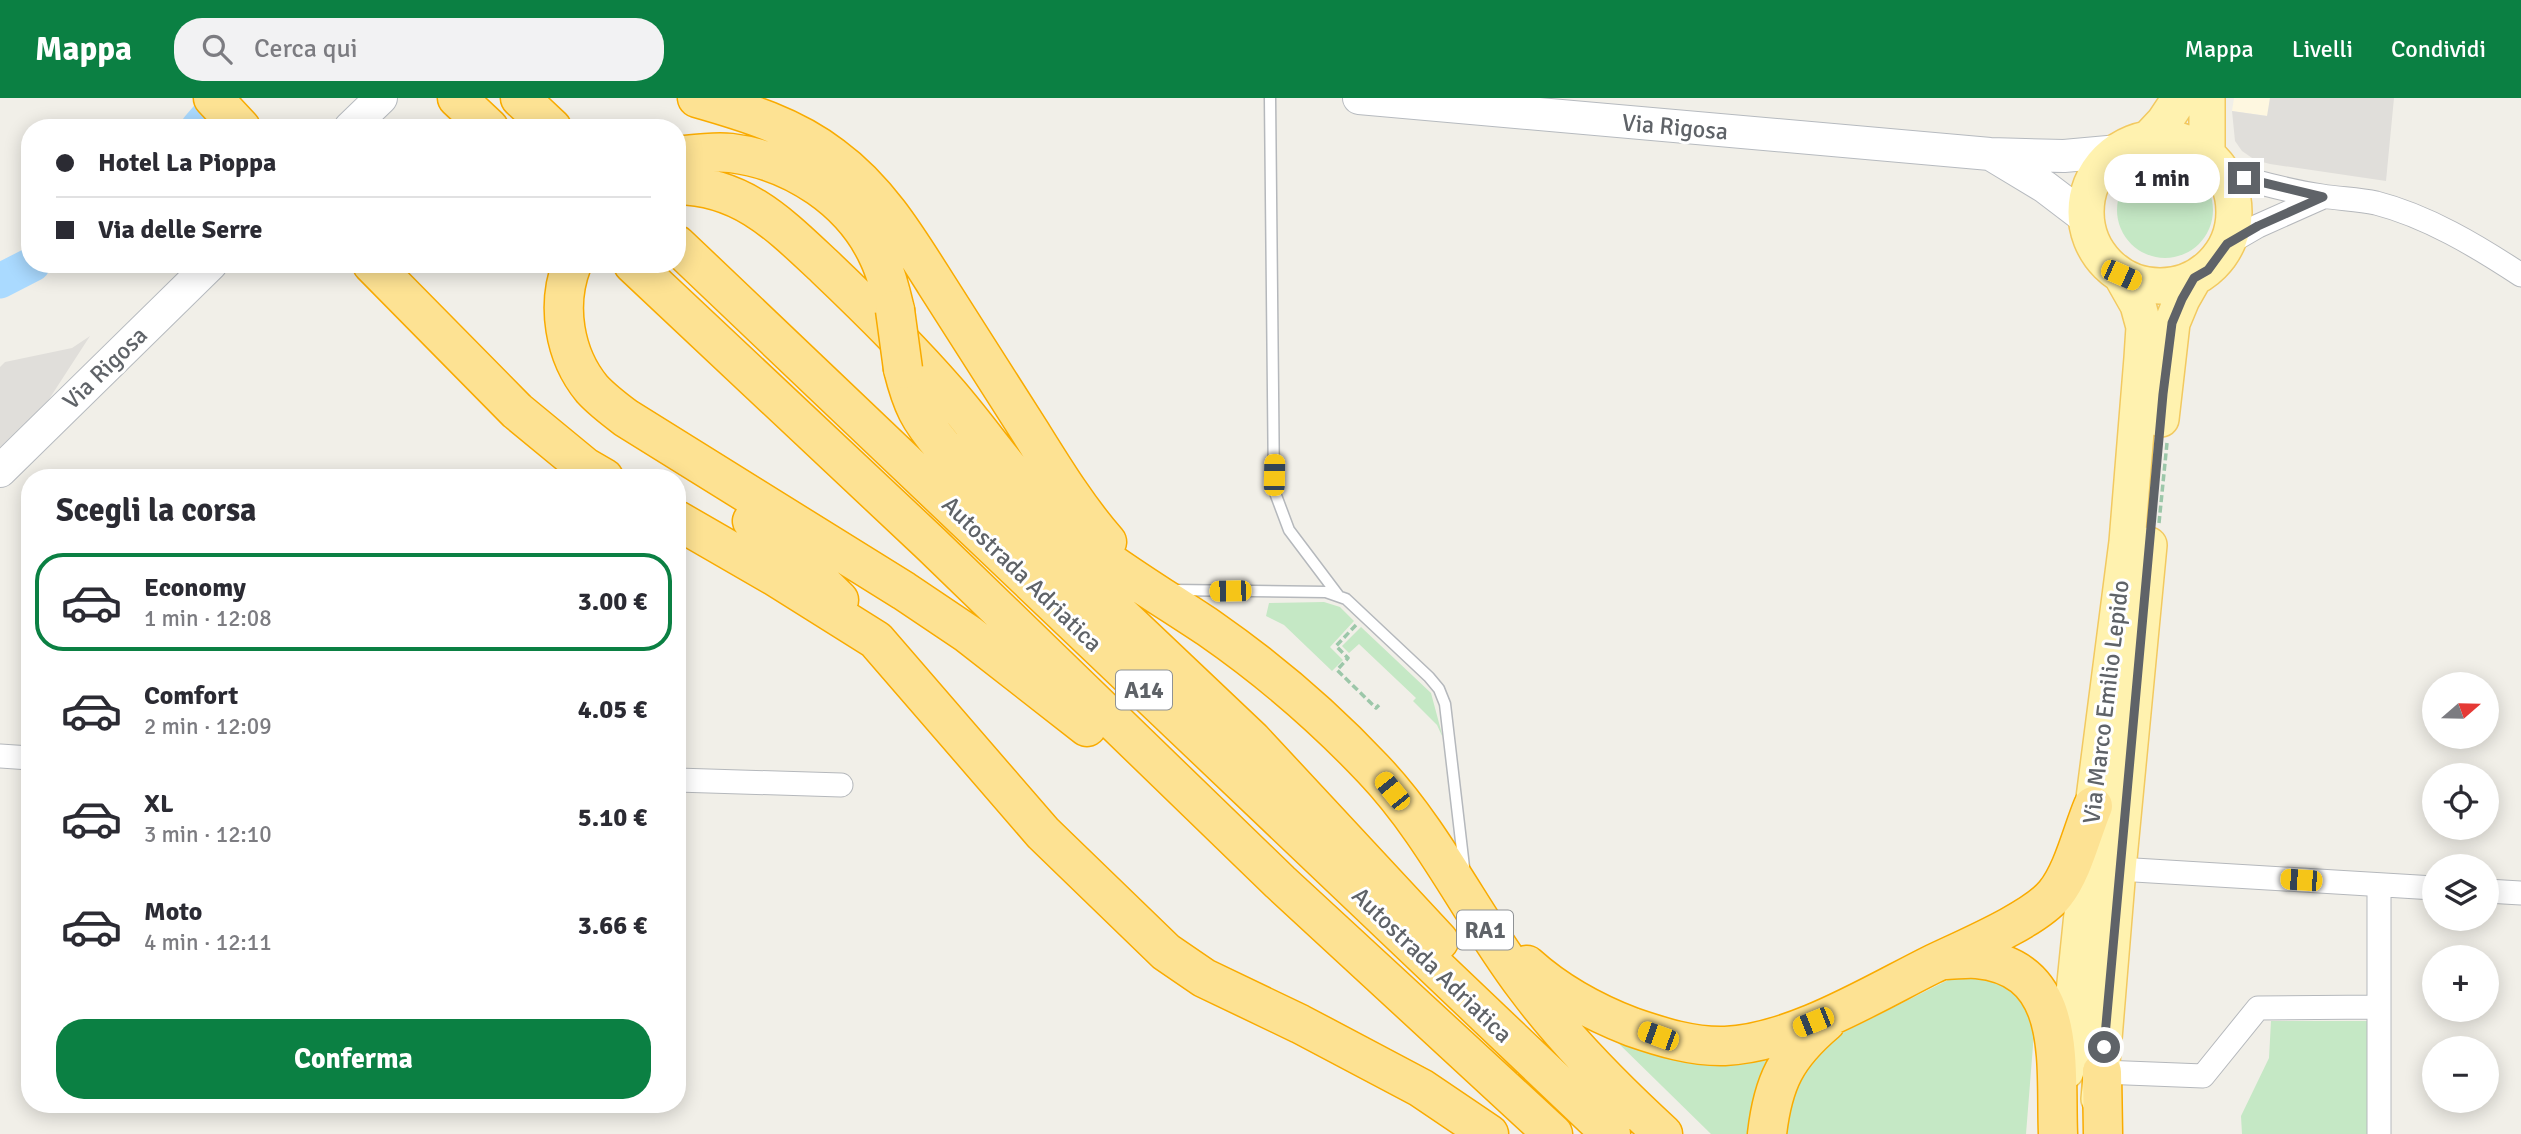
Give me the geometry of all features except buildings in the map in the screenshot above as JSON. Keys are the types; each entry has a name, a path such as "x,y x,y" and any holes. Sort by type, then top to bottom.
{"highway":[{"path":"213,98 233,119"},
{"path":"457,98 479,119"},
{"path":"520,98 542,119"},
{"path":"698,98 763,118 789,130 833,156 873,192 904,234 1094,527 1151,590"},
{"path":"686,155 729,153 763,159 812,181 851,215 867,235 880,259 895,310 903,369 921,422 943,447 1252,740 1414,912 1599,1123"},
{"path":"686,186 705,187 730,195 753,205 779,224 866,306 946,391 1049,513 1094,551 1151,590"},
{"name":"Autostrada Adriatica","path":"686,254 1599,1123"},
{"path":"380,273 517,411 588,469"},
{"path":"548,273 543,299 544,325 550,355 573,399 591,418 610,432 670,469"},
{"path":"570,273 565,290 564,317 568,344 576,365 592,389 607,404 968,634 1073,714 1139,773 1280,882"},
{"name":"Autostrada Adriatica","path":"643,273 931,544 1280,882 1553,1134"},
{"path":"686,479 740,512 777,539 810,569 876,640 1043,833 1166,952 1203,978 1300,1024 1422,1088 1489,1134"},
{"path":"686,525 876,640"},
{"name":"RA1","path":"1151,590 1253,659 1320,716 1375,771 1408,811 1525,987 1580,1052 1663,1134"},
{"path":"1479,920 1535,972 1577,1002 1612,1020 1658,1036 1723,1046 1749,1043 1770,1038 1836,1013 2014,924 2045,903 2056,893 2068,870 2092,806"},
{"path":"1942,960 1976,959 2012,969 2026,977 2042,995 2053,1026 2059,1134"},
{"path":"1767,1134 1771,1107 1789,1061 1801,1043 1836,1013"},
{"path":"2102,1072 2103,1134"},
{"path":"1422,1088 1463,1134"}],"main road":[{"path":"359,119 381,98"},
{"name":"Via Rigosa","path":"1359,98 1990,155 2064,156 2133,145"},
{"path":"2180,98 2164,122 2104,164 2093,180 2087,199 2087,219 2092,241 2104,260 2121,275 2138,283 2176,285 2194,278 2208,270 2227,244 2233,226 2234,207 2230,189 2215,163 2207,98"},
{"path":"2133,145 2169,138 2189,144 2215,163"},
{"name":"Via Rigosa","path":"1990,155 2045,187 2087,219"},
{"name":"Via Rigosa","path":"0,471 202,273"},
{"name":"Via Marco Emilio Lepido","path":"2059,1134 2092,806 2127,542 2144,327 2138,305 2121,275"},
{"name":"Via Marco Emilio Lepido","path":"2096,1134 2163,394 2172,323 2194,278"}],"street":[{"path":"2215,163 2259,184 2323,197 2353,199 2396,210 2453,235 2521,275"},
{"path":"2227,244 2268,221 2323,197"},
{"path":"0,756 21,757"},
{"path":"686,780 841,785"},
{"path":"2118,869 2422,887"},
{"path":"2379,885 2379,1134"},
{"path":"2499,891 2521,892"},
{"path":"2102,1072 2203,1076 2258,1008 2378,1007"}],"lane":[{"path":"1270,98 1274,490 1289,530 1338,595"},
{"path":"1151,590 1326,592 1338,595 1346,599 1429,677 1439,689 1445,704 1464,870 1479,920"}],"path":[{"path":"1364,616 1336,646 1348,658 1337,670 1377,708 1380,705"}],"shaded area":[{"path":"2234,98 2270,98 2268,116 2232,111"},
{"path":"2270,98 2394,98 2386,181 2270,164 2255,160 2242,151 2235,141 2232,111 2267,116"},
{"path":"90,336 9,461 0,470 0,367 5,362 72,348"}],"green space":[{"path":"2156,162 2174,162 2192,170 2205,183 2213,201 2210,229 2192,250 2174,258 2156,258 2138,250 2125,237 2117,219 2117,201 2125,183 2138,170"},
{"path":"1324,602 1340,607 1354,621 1330,647 1343,660 1332,671 1284,625 1266,616 1269,603"},
{"path":"1361,627 1431,693 1443,738 1437,725 1413,701 1416,698 1359,644 1349,653 1342,646"},
{"path":"1968,970 2009,984 2035,1020 2026,1134 1783,1134 1800,1073 1832,1038"},
{"path":"2271,1021 2369,1021 2369,1134 2242,1134 2241,1116 2269,1058"},
{"path":"1613,1038 1778,1045 1753,1134 1711,1134"}],"waterway":[{"path":"206,119 224,98"},
{"path":"0,281 21,270"}],"route":[{"path":"2104,1047 2118,869 2172,323 2194,278 2208,270 2227,244 2296,207 2323,197 2259,184 2244,178"}]}
